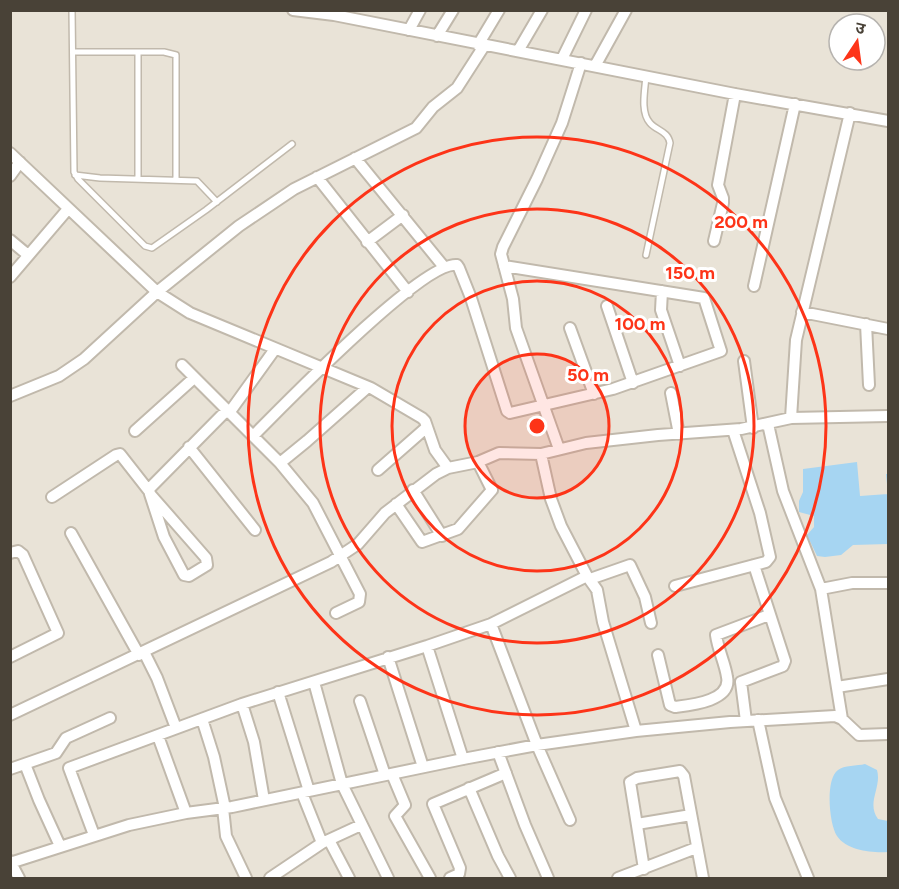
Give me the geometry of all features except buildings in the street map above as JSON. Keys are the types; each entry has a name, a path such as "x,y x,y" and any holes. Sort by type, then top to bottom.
{"street":[{"path":"293,10 335,13 481,45 888,121"},
{"path":"409,30 420,10"},
{"path":"437,36 453,10"},
{"path":"10,396 59,376 84,359 157,292 239,226 317,177 416,128 433,107 457,88 499,10"},
{"path":"518,51 542,10"},
{"path":"562,59 586,10"},
{"path":"595,66 626,10"},
{"path":"559,449 516,328 513,299 501,254 562,123 581,63"},
{"path":"714,241 723,203 718,185 735,94"},
{"path":"754,286 795,104"},
{"path":"791,418 794,351 850,113"},
{"path":"10,153 157,292 190,313 368,387 422,418 435,450 448,468"},
{"path":"355,158 444,267"},
{"path":"10,176 20,162"},
{"path":"317,177 408,292"},
{"path":"10,277 68,209"},
{"path":"367,242 403,215"},
{"path":"10,240 28,255"},
{"path":"253,436 364,327 408,292 444,267 454,264 459,268 471,298 507,411 511,413 633,383 721,350 706,299 504,266"},
{"path":"662,291 661,310 680,366"},
{"path":"607,306 633,383"},
{"path":"802,312 888,329"},
{"path":"866,324 869,385"},
{"path":"570,328 594,394"},
{"path":"52,497 120,454 150,493 206,558 207,565 189,576 184,575 164,537 150,493 150,488 189,447 228,412 275,349"},
{"path":"744,361 753,428"},
{"path":"182,365 280,463 313,503 360,594 359,602 336,613"},
{"path":"135,430 194,378"},
{"path":"280,463 368,387"},
{"path":"671,393 679,434"},
{"path":"10,715 341,556 363,541 385,513 413,490 448,468 478,462 499,453 541,454 586,443 753,428 791,418 888,416"},
{"path":"768,424 783,491 821,589 842,719"},
{"path":"378,470 427,427"},
{"path":"675,586 769,560 770,551 760,513 733,430"},
{"path":"189,447 255,530"},
{"path":"541,454 551,499 561,526 600,599 603,622 636,731"},
{"path":"396,504 422,542 458,530 491,490 478,462"},
{"path":"413,490 442,536"},
{"path":"70,533 157,678 176,728"},
{"path":"10,553 18,551 23,555 58,633 10,657"},
{"path":"94,835 68,769 242,704 491,624 588,578 630,565 645,597 651,622"},
{"path":"746,721 741,682 783,666 785,661 754,565"},
{"path":"821,589 852,583 888,583"},
{"path":"658,655 670,705 675,707 712,701 724,689 728,681 716,635 769,615"},
{"path":"491,624 537,745 570,820"},
{"path":"427,646 463,759"},
{"path":"388,657 423,767"},
{"path":"837,687 888,679"},
{"path":"314,682 342,784 388,879"},
{"path":"278,692 305,792 325,841 349,879"},
{"path":"360,701 388,775 405,805 395,816 430,879"},
{"path":"242,704 254,742 264,800"},
{"path":"19,879 11,862 129,825 537,745 636,731 835,716 842,719 859,735 888,734"},
{"path":"10,769 56,753 66,738 110,718"},
{"path":"202,718 214,757 224,808 226,836 246,879"},
{"path":"758,720 775,798 808,879"},
{"path":"159,736 186,813"},
{"path":"498,752 530,839 548,879"},
{"path":"25,764 60,846"},
{"path":"450,879 459,874 460,868 433,804 506,772"},
{"path":"644,869 630,782 637,778 683,772 703,879"},
{"path":"469,788 510,879"},
{"path":"637,824 691,815"},
{"path":"270,879 325,841 361,825"},
{"path":"618,879 696,848"}],"lane":[{"path":"72,10 75,175 149,248 217,202 292,144"},
{"path":"73,52 164,52 176,55 176,180"},
{"path":"138,52 138,178"},
{"path":"646,76 644,109 646,115 651,124 667,135 670,143 646,255"},
{"path":"75,175 197,181 217,202"}],"shaded area":[{"path":"11,11 888,11 888,878 11,878"}],"water":[{"path":"857,462 860,496 888,494 888,544 853,545 841,555 817,556 807,535 814,527 814,516 799,512 799,501 803,492 803,469"},
{"path":"865,764 877,770 878,783 873,807 878,819 888,821 888,852 854,848 841,841 834,830 830,812 830,792 834,775 844,767"}]}
